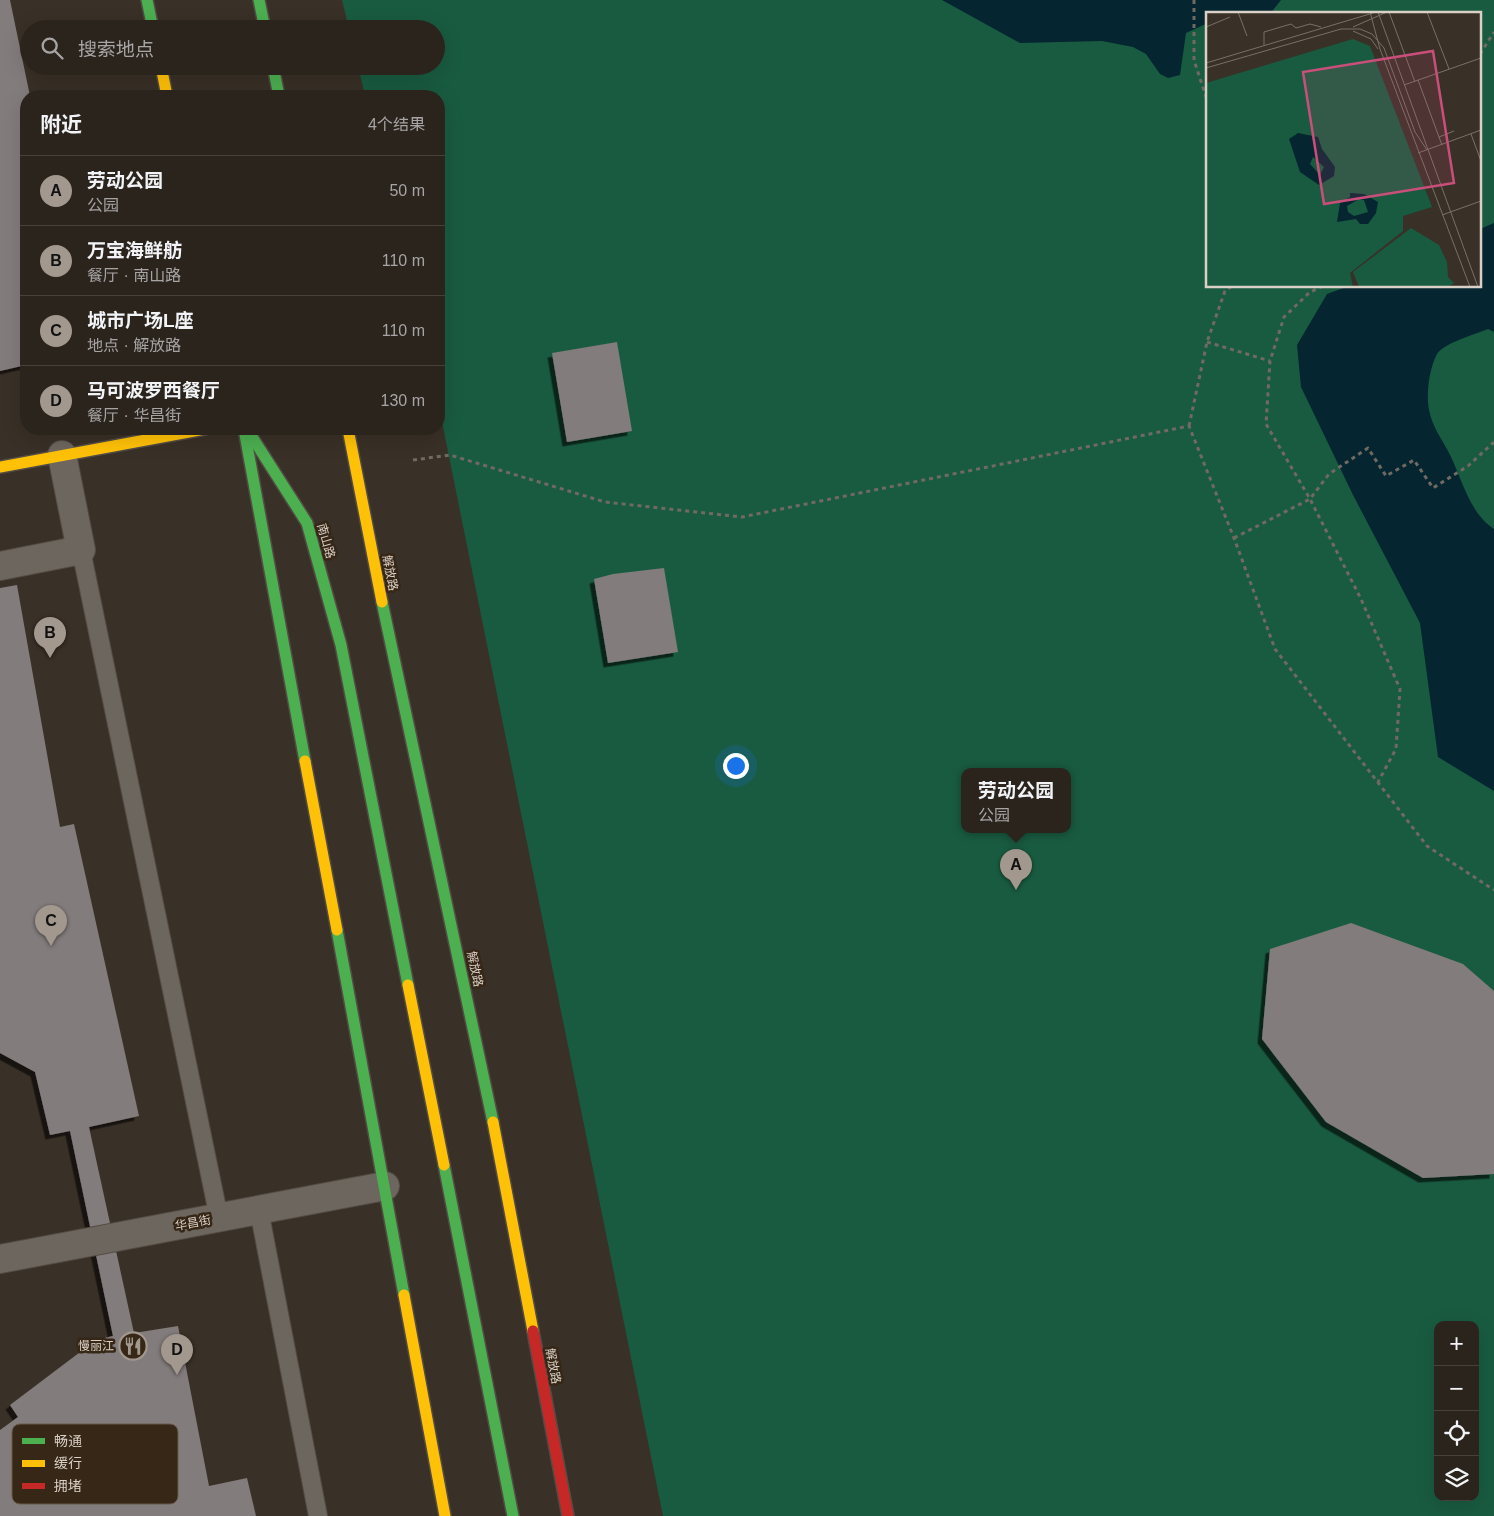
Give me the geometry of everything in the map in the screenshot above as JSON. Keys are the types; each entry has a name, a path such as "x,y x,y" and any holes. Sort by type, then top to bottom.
{"main road":[{"path":"147,0 151,20"},
{"path":"259,0 263,20"},
{"path":"163,75 166,90"},
{"path":"274,75 278,90"},
{"path":"0,467 172,435"},
{"path":"246,435 445,1516"},
{"name":"南山路","path":"249,435 307,523 342,646 513,1516"},
{"name":"解放路","path":"349,435 380,595 497,1141 568,1516"},
{"path":"556,1454 575,1516"}],"street":[{"path":"0,566 81,550 62,455"},
{"name":"华昌街","path":"0,1259 385,1186"}],"lane":[{"path":"81,550 219,1218"},
{"path":"259,1210 318,1516"}],"path":[{"path":"1194,0 1194,60 1206,97"},
{"path":"1482,51 1494,32"},
{"path":"1229,288 1225,291 1207,342 1189,426 1234,538 1275,649 1427,846 1494,890"},
{"path":"1319,288 1310,292 1284,317 1270,360 1266,424 1310,499 1361,599 1400,689 1396,749 1378,782"},
{"path":"1207,342 1270,360"},
{"path":"412,460 450,455 605,502 742,517 1189,426"},
{"path":"1234,538 1310,499 1329,474 1368,448 1386,476 1414,460 1433,488 1468,466 1494,442"}],"green space":[{"path":"342,0 1494,0 1494,1516 663,1516 445,435 445,90 364,90 360,75 445,75 445,20 347,20"}],"water":[{"path":"942,0 1281,0 1272,12 1206,12 1206,24 1186,33 1180,75 1168,78 1160,74 1146,54 1133,47 1102,41 1020,43"},
{"path":"1494,223 1494,332 1488,329 1446,346 1441,350 1437,354 1432,367 1428,397 1432,421 1453,461 1466,493 1485,522 1494,529 1494,791 1438,757 1420,623 1353,495 1301,387 1297,345 1327,294 1344,288 1482,288 1482,228"}],"building":[{"path":"0,0 10,0 20,48 20,75 26,75 29,90 20,90 20,366 0,371"},
{"path":"617,342 632,431 567,442 552,353"},
{"path":"664,568 678,652 608,663 594,579 613,574"},
{"path":"17,585 60,827 74,824 139,1116 89,1127 134,1333 178,1326 209,1486 247,1478 256,1516 0,1516 0,1430 18,1417 10,1405 96,1340 113,1336 70,1131 50,1135 35,1072 0,1053 0,588"},
{"path":"1351,923 1463,964 1494,991 1494,1174 1423,1178 1326,1122 1262,1039 1270,949"}],"traffic: fast":[{"path":"147,0 151,20"},
{"path":"259,0 263,20"},
{"path":"275,75 278,90"},
{"path":"245,435 305,761"},
{"path":"251,435 307,523 341,645 408,985"},
{"path":"382,602 493,1122"},
{"path":"337,930 404,1295"},
{"path":"444,1165 513,1516"}],"traffic: slow":[{"path":"163,75 166,90"},
{"path":"0,467 173,435"},
{"path":"349,435 382,602"},
{"path":"305,761 337,930"},
{"path":"408,985 444,1165"},
{"path":"493,1122 533,1331"},
{"path":"404,1295 445,1516"}],"traffic: jam":[{"path":"533,1331 568,1516"}],"place":[{"name":"万宝海鲜舫","path":"50,658"},
{"name":"劳动公园","path":"1016,890"},
{"name":"城市广场L座","path":"51,946"},
{"name":"慢丽江","path":"133,1346"},
{"name":"马可波罗西餐厅","path":"177,1375"}]}
